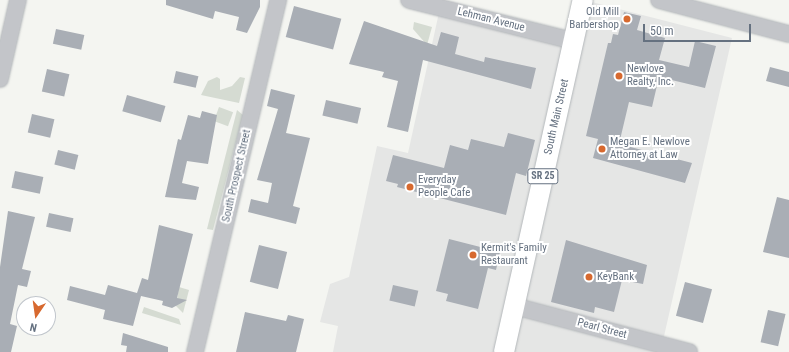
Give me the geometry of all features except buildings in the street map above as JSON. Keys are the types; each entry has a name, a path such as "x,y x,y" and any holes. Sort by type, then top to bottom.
{"main road":[{"name":"South Main Street","path":"504,352 583,0"}],"street":[{"path":"0,79 18,0"},
{"name":"South Prospect Street","path":"195,352 278,0"},
{"name":"Lehman Avenue","path":"409,0 574,41"},
{"path":"659,0 789,34"},
{"name":"Pearl Street","path":"514,306 689,352"}],"shaded area":[{"path":"584,0 732,38 662,345 689,352 333,352 338,326 320,322 330,284 349,277 377,146 408,153 440,8 574,41"},
{"path":"414,22 432,27 427,45 413,29"},
{"path":"217,77 220,79 220,90 232,86 240,77 245,78 239,103 201,95 208,81"},
{"path":"219,107 233,112 228,126 214,121"},
{"path":"237,110 243,115 213,230 207,229"},
{"path":"179,287 189,290 183,313 176,306"},
{"path":"144,307 179,319 181,325 142,313"}],"place":[{"name":"Old Mill Barbershop","path":"627,19"},
{"name":"Newlove Realty, Inc.","path":"619,76"},
{"name":"Megan E. Newlove Attorney at Law","path":"602,149"},
{"name":"Everyday People Cafe","path":"410,187"},
{"name":"Kermit's Family Restaurant","path":"473,255"},
{"name":"KeyBank","path":"589,277"}]}
